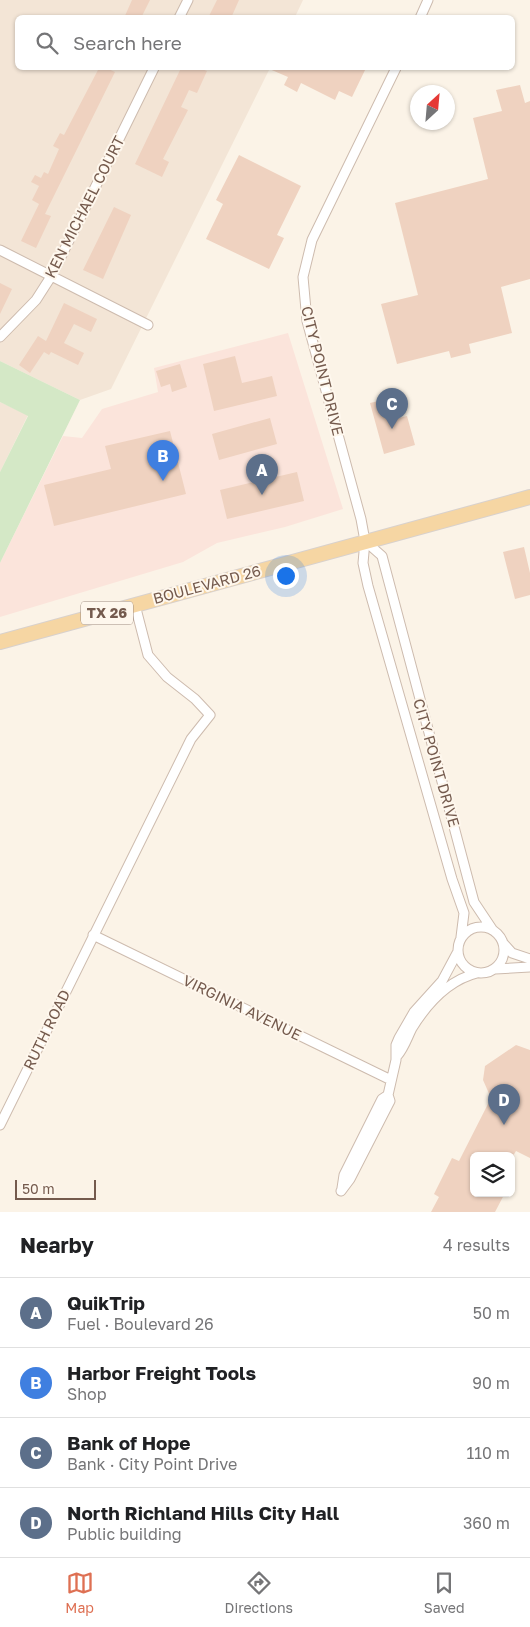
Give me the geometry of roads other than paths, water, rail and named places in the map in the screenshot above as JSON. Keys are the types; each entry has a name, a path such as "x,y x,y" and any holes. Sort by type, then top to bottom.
{"main road":[{"name":"BOULEVARD 26","path":"0,642 530,497"}],"street":[{"path":"180,15 188,0"},
{"path":"421,15 428,0"},
{"name":"KEN MICHAEL COURT","path":"0,337 36,300 52,276 153,70"},
{"name":"CITY POINT DRIVE","path":"395,70 312,240 303,277 306,321 365,541 363,563 370,595 452,880 464,913 461,937"},
{"path":"0,250 148,325"},
{"name":"CITY POINT DRIVE","path":"365,541 382,556 474,902 481,916 492,929"},
{"name":"RUTH ROAD","path":"0,1125 190,739 210,715 196,699 167,677 148,655 135,605"},
{"path":"388,1096 382,1098 344,1175 341,1191 350,1179 390,1101 388,1096 397,1056 396,1045 403,1030 414,1012 442,981 457,953 461,937 476,927 492,929 512,953 530,959"},
{"name":"VIRGINIA AVENUE","path":"93,935 392,1080"},
{"path":"495,969 503,958 503,942"},
{"path":"457,953 464,967 478,973"},
{"path":"397,1056 413,1027 434,1000 454,982 495,969 530,967"}],"place":[{"name":"Bank of Hope","path":"392,429"},
{"name":"Harbor Freight Tools","path":"163,481"},
{"name":"QuikTrip","path":"262,495"},
{"name":"North Richland Hills City Hall","path":"504,1125"}]}
